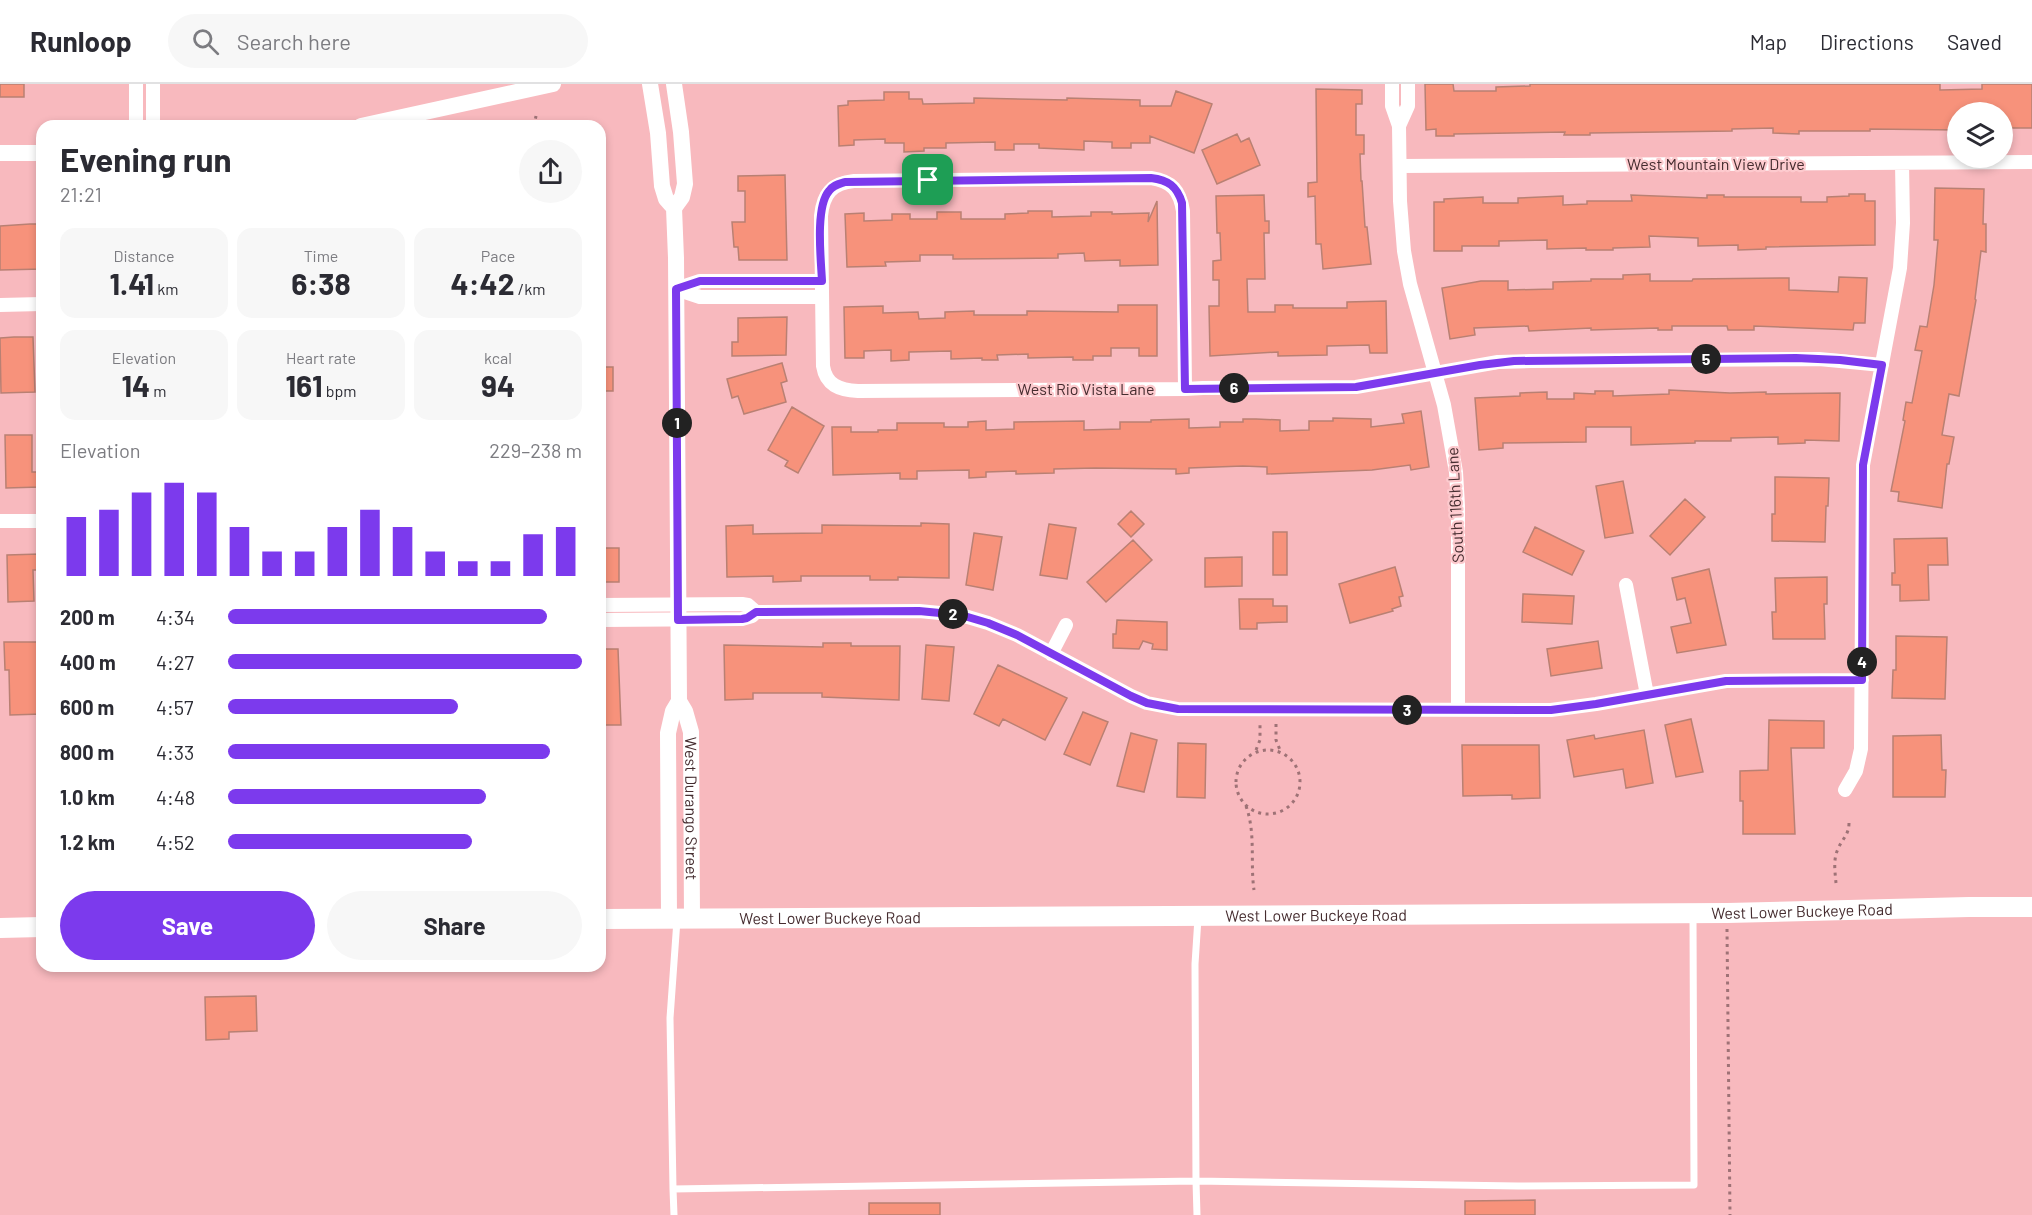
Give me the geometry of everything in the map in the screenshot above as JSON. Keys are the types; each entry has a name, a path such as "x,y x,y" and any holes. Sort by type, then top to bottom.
{"main road":[{"name":"West Lower Buckeye Road","path":"606,919 1693,913 2032,907"},
{"path":"0,928 36,927"}],"street":[{"path":"136,84 136,120"},
{"path":"153,84 153,120"},
{"path":"388,120 553,84"},
{"name":"West Durango Street","path":"650,84 658,134 662,186 666,199 674,208"},
{"name":"West Durango Street","path":"674,84 685,184 682,197 674,208 679,701 673,711 668,733 679,918"},
{"name":"South 116th Lane","path":"1392,84 1392,106 1399,126 1400,220 1404,251 1410,284 1452,438 1457,480 1458,710"},
{"name":"South 116th Lane","path":"1399,126 1408,106 1408,84"},
{"path":"0,153 36,153"},
{"name":"West Mountain View Drive","path":"1400,166 2032,162"},
{"path":"1845,790 1857,771 1860,760 1863,465 1901,257 1902,163"},
{"path":"676,289 700,297 822,297 821,216 824,198 836,184 854,181 1139,178 1160,180 1176,188 1183,211 1185,389"},
{"path":"676,289 700,281 822,281"},
{"name":"West Rio Vista Lane","path":"822,297 824,375 829,383 838,388 858,391 1356,387 1498,362 1523,361 1796,358 1882,365"},
{"path":"0,305 36,304"},
{"path":"0,521 36,521"},
{"path":"1626,585 1647,695"},
{"path":"606,619 742,604 748,605 756,612 919,611 947,613 988,623 1017,635 1131,696 1147,703 1178,709 1551,710 1726,681 1862,680"},
{"path":"606,606 678,612"},
{"path":"1051,654 1066,625"},
{"name":"West Durango Street","path":"679,701 686,711 691,732 679,918"}],"lane":[{"path":"673,1189 1196,1181 1518,1186 1694,1185 1693,913"},
{"path":"1197,1215 1195,964 1198,915"},
{"path":"674,1215 670,1018 679,918"}],"path":[{"path":"535,120 536,116"},
{"path":"1256,752 1260,740 1260,724"},
{"path":"1276,724 1276,740 1280,752"},
{"path":"1246,805 1256,812 1269,814 1281,811 1292,804 1298,794 1301,781 1298,769 1291,759 1280,752 1268,749 1256,752 1245,759 1237,776 1237,788 1250,817 1254,890"},
{"path":"1250,817 1256,812"},
{"path":"1836,883 1836,855 1839,846 1848,834 1849,823"},
{"path":"1727,912 1730,1215"}],"building":[{"path":"0,84 24,84 24,97 0,97"},
{"path":"1425,84 1453,84 1454,91 1496,91 1496,87 1530,86 1530,84 1940,84 1940,90 1982,89 1982,84 2032,84 2032,128 2013,128 2013,102 1947,102 1947,130 1870,129 1870,131 1799,131 1799,134 1773,133 1773,128 1732,129 1732,131 1590,133 1590,135 1564,135 1565,132 1454,134 1454,136 1436,136 1436,129 1426,130"},
{"path":"1316,89 1362,90 1362,104 1356,104 1356,135 1364,135 1364,154 1360,154 1361,181 1371,264 1323,269 1321,244 1316,244 1315,196 1308,197 1308,183 1317,182"},
{"path":"1176,91 1212,104 1194,153 1150,136 1150,143 1131,143 1131,148 1112,148 1112,142 1084,141 1084,150 1039,148 1039,144 1014,144 1014,150 995,150 995,142 946,143 946,148 924,148 924,151 904,152 904,143 885,143 885,139 854,140 854,145 839,146 838,106 848,105 848,101 884,100 884,92 909,92 909,99 922,99 923,104 974,103 974,98 1067,100 1067,98 1140,100 1140,106 1171,106"},
{"path":"1237,134 1241,142 1249,138 1260,165 1217,184 1202,150"},
{"path":"785,175 787,260 739,260 738,247 734,247 732,222 745,222 745,191 738,191 738,176"},
{"path":"1935,188 1984,189 1983,224 1986,224 1986,252 1981,251 1976,300 1959,396 1949,394 1942,435 1954,437 1949,464 1947,464 1942,508 1898,501 1899,492 1891,491 1905,421 1903,420 1906,402 1912,403 1922,351 1915,350 1920,326 1927,327 1934,285 1938,240 1934,240"},
{"path":"1849,194 1865,194 1865,201 1875,201 1875,245 1766,247 1766,249 1738,250 1738,245 1698,246 1698,238 1649,236 1650,247 1613,248 1613,250 1547,249 1547,240 1499,241 1499,246 1462,246 1462,251 1434,251 1434,202 1444,202 1444,199 1483,197 1483,203 1518,203 1518,198 1563,196 1563,205 1587,204 1587,201 1632,201 1631,195 1707,198 1707,195 1724,195 1724,197 1801,197 1801,202 1827,202 1827,197 1849,196"},
{"path":"1264,195 1265,221 1269,221 1269,233 1264,233 1265,279 1247,279 1248,312 1275,312 1275,305 1293,305 1293,308 1347,308 1347,302 1386,301 1387,353 1370,353 1369,345 1327,346 1327,355 1278,356 1278,352 1210,356 1209,306 1219,306 1219,280 1213,280 1213,261 1221,260 1220,233 1217,233 1216,196"},
{"path":"1157,201 1158,265 1120,266 1120,260 1085,261 1084,253 1058,254 1058,258 953,259 953,255 920,255 920,261 885,262 886,266 847,267 845,214 864,213 864,221 892,220 892,214 910,214 910,219 937,219 937,212 961,212 961,219 1005,219 1005,214 1028,213 1028,211 1052,211 1052,217 1091,216 1091,212 1149,213 1148,222"},
{"path":"36,224 36,269 0,270 0,226"},
{"path":"1650,274 1650,281 1789,278 1789,290 1838,292 1839,277 1867,278 1865,323 1854,323 1853,330 1754,326 1754,330 1728,330 1727,326 1672,326 1672,330 1658,330 1658,328 1591,330 1591,328 1529,331 1528,326 1474,328 1475,335 1450,339 1442,288 1481,281 1508,281 1508,290 1553,289 1553,282 1623,279 1623,275"},
{"path":"1118,305 1157,305 1157,356 1139,356 1139,348 1111,348 1111,356 1093,356 1093,360 1073,360 1073,357 1028,358 1028,354 997,355 998,360 951,359 951,351 909,352 909,360 891,361 891,350 864,351 864,358 845,358 844,307 883,306 883,313 918,312 919,319 945,318 945,312 974,311 974,315 1027,315 1027,311 1118,312"},
{"path":"787,317 786,355 732,356 732,342 738,342 738,318"},
{"path":"33,337 35,392 1,393 0,338"},
{"path":"782,363 787,381 781,383 786,402 744,414 738,396 732,398 727,379"},
{"path":"606,367 613,367 613,391 606,391"},
{"path":"1669,390 1766,392 1766,394 1840,393 1839,441 1805,440 1805,443 1778,444 1778,437 1631,445 1631,427 1586,427 1586,442 1503,443 1503,448 1479,450 1475,398 1547,392 1547,399 1574,399 1574,393 1595,394 1595,391 1613,391 1613,396 1669,394"},
{"path":"792,407 824,426 798,473 785,466 788,461 768,450"},
{"path":"1421,411 1429,467 1411,470 1410,465 1372,470 1267,474 1267,467 1243,466 1189,468 1189,473 1176,474 1176,469 1095,468 1054,469 1054,473 986,472 986,477 969,478 969,470 917,471 917,479 900,479 900,473 833,475 832,427 851,427 851,432 878,432 878,430 897,430 897,423 944,423 944,427 968,427 968,422 986,421 986,430 1014,429 1014,422 1084,421 1084,430 1120,429 1120,422 1151,422 1151,420 1189,419 1189,428 1220,427 1220,422 1243,422 1243,419 1256,419 1280,420 1280,431 1309,430 1309,421 1333,421 1333,418 1371,419 1371,427 1404,423 1402,414"},
{"path":"5,435 32,435 32,472 36,472 36,487 6,488"},
{"path":"1775,477 1829,478 1825,542 1772,541"},
{"path":"1623,481 1633,533 1605,538 1596,486"},
{"path":"1685,499 1705,517 1670,555 1650,536"},
{"path":"1131,511 1144,524 1131,537 1118,524"},
{"path":"921,523 949,524 949,578 898,577 898,580 870,580 870,576 801,576 801,581 773,582 773,576 727,577 726,526 753,525 753,534 822,533 822,525 921,526"},
{"path":"1049,524 1076,528 1067,579 1040,575"},
{"path":"1535,527 1584,551 1572,575 1523,552"},
{"path":"1273,532 1287,532 1287,575 1273,575"},
{"path":"974,533 1002,537 993,590 966,585"},
{"path":"1947,538 1948,565 1928,565 1929,600 1900,601 1900,585 1892,585 1892,573 1895,573 1894,539"},
{"path":"1133,540 1152,560 1106,602 1087,582"},
{"path":"606,548 619,548 619,582 606,582"},
{"path":"36,554 36,570 33,570 34,601 8,602 7,555"},
{"path":"1242,557 1242,586 1205,587 1205,558"},
{"path":"1395,567 1403,596 1399,597 1401,606 1392,609 1393,611 1350,623 1339,584"},
{"path":"1709,569 1726,645 1677,653 1671,627 1691,623 1685,598 1677,600 1672,578"},
{"path":"1827,577 1827,604 1824,604 1825,639 1773,639 1772,612 1776,612 1775,578"},
{"path":"1523,594 1574,596 1572,624 1522,622"},
{"path":"1239,599 1273,599 1273,606 1287,606 1287,622 1257,623 1257,629 1240,629"},
{"path":"1117,620 1167,622 1167,650 1152,649 1153,644 1143,641 1139,649 1113,648 1113,634 1116,634"},
{"path":"1896,636 1947,637 1945,699 1892,698 1893,670 1896,670"},
{"path":"1598,641 1602,668 1551,676 1547,649"},
{"path":"4,642 36,642 36,714 10,715 9,670 5,670"},
{"path":"823,643 851,643 851,646 900,646 899,700 822,697 822,693 753,693 753,699 725,700 724,645 823,647"},
{"path":"926,645 954,647 949,701 922,699"},
{"path":"606,649 618,649 621,725 606,725"},
{"path":"998,665 1067,698 1045,740 1003,719 999,726 974,714"},
{"path":"1083,712 1108,722 1090,765 1064,754"},
{"path":"1691,719 1703,772 1676,777 1665,725"},
{"path":"1769,720 1824,721 1824,748 1791,748 1795,834 1743,834 1740,771 1768,770"},
{"path":"1644,730 1653,783 1626,788 1623,769 1574,777 1567,740 1594,735 1595,739"},
{"path":"1131,733 1157,740 1144,792 1117,786"},
{"path":"1941,735 1942,770 1946,770 1945,797 1893,797 1893,736"},
{"path":"1178,743 1206,744 1205,798 1177,797"},
{"path":"1462,745 1539,745 1540,798 1512,799 1512,795 1463,796"},
{"path":"256,996 257,1031 229,1032 229,1039 206,1040 205,997"},
{"path":"1535,1200 1535,1215 1465,1215 1465,1201"},
{"path":"869,1203 940,1203 940,1215 869,1215"}],"route":[{"path":"1151,178 1169,183 1176,188 1183,211 1185,389 1356,387 1514,361 1796,358 1882,365 1863,465 1862,680 1726,681 1551,710 1178,709 1147,703 1118,690 1017,635 961,615 919,611 756,612 742,619 678,620 676,289 700,281 822,281 821,216 824,198 829,190 836,184 854,181 928,180 1151,178"}]}
